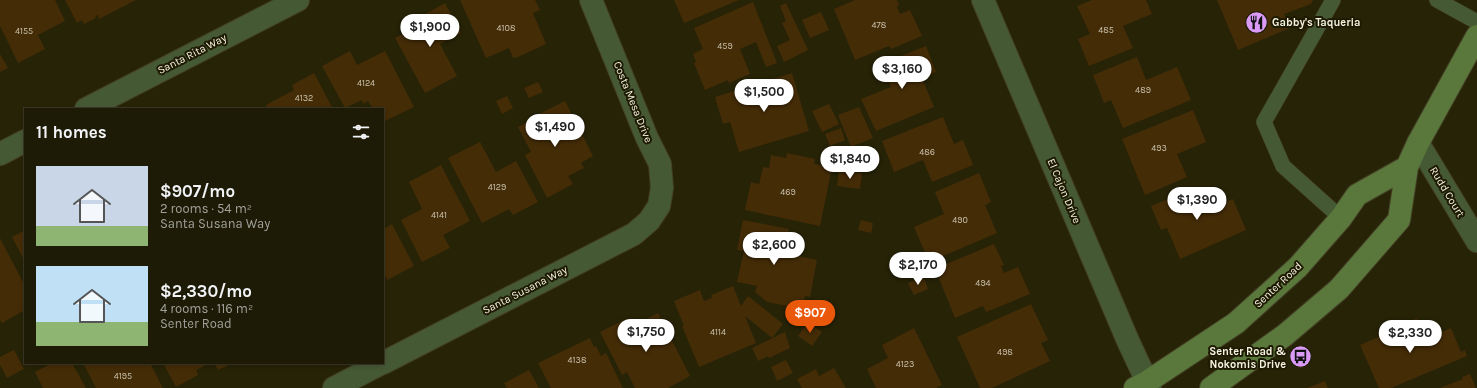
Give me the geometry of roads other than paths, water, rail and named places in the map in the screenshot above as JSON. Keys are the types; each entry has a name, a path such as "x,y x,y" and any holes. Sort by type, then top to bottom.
{"main road":[{"path":"1211,388 1285,335 1344,284 1399,220 1406,167 1477,36"},
{"name":"Senter Road","path":"1144,386 1236,322 1298,266 1341,218 1357,195 1406,167"}],"street":[{"name":"Santa Rita Way","path":"88,108 298,0"},
{"name":"Costa Mesa Drive","path":"591,0 647,138 660,164 662,188 659,206"},
{"name":"El Cajon Drive","path":"983,0 1128,341 1144,386"},
{"path":"0,154 24,142"},
{"name":"Rudd Court","path":"1418,143 1477,241"},
{"name":"Santa Susana Way","path":"384,362 634,234 649,221 659,206"},
{"name":"Santa Susana Way","path":"334,388 381,364"}],"lane":[{"path":"1334,0 1264,122 1283,166 1341,218"},
{"path":"1437,0 1477,22"}],"place":[{"name":"Gabby's Taqueria","path":"1256,22"},
{"name":"Senter Road & Nokomis Drive","path":"1301,357"}]}
